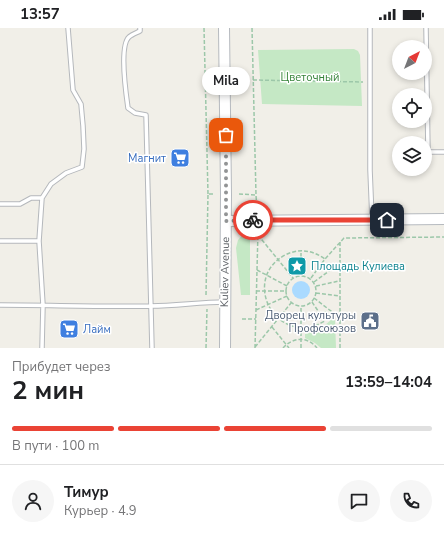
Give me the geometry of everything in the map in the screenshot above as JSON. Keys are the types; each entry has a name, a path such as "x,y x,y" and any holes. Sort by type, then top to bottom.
{"main road":[{"name":"Kuliev Avenue","path":"224,28 226,221 225,348"},
{"path":"226,221 444,219"}],"lane":[{"path":"42,348 43,305 39,241 42,198 51,184 66,173 82,167 84,149 80,104 72,90 68,28"},
{"path":"140,28 140,31 128,37 124,46 124,60 128,108 135,113 146,115 152,348"},
{"path":"370,28 370,170 372,220"},
{"path":"426,28 428,152 444,152"},
{"path":"0,204 20,204 31,198 42,198"},
{"path":"0,241 39,241"},
{"path":"0,305 151,306 183,305 194,302 225,302"}],"path":[{"path":"204,28 208,194 206,295"},
{"path":"252,28 257,214"},
{"path":"253,80 371,82"},
{"path":"208,194 214,194"},
{"path":"239,194 256,195"},
{"path":"255,348 258,227"},
{"path":"258,235 293,278"},
{"path":"310,278 344,238 444,237"},
{"path":"340,242 340,348"},
{"path":"300,275 301,251"},
{"path":"312,302 325,321 314,326 300,328 288,325 279,319 268,307 264,291 265,281 270,268 278,259 290,252 301,251 316,253 325,259"},
{"path":"314,282 340,263"},
{"path":"257,270 286,286"},
{"path":"300,275 310,278 314,282 316,286 316,293 312,302 301,306 292,303 287,296 286,286 293,278 300,275"},
{"path":"316,286 340,281"},
{"path":"256,291 286,291"},
{"path":"316,293 340,296"},
{"path":"256,310 287,296"},
{"path":"314,298 340,318"},
{"path":"255,348 292,303"},
{"path":"301,306 301,348"},
{"path":"206,348 207,309"},
{"path":"242,319 256,319"},
{"path":"272,327 290,348"},
{"path":"283,348 294,340 300,339 308,340 316,348"}],"green space":[{"name":"Цветочный","path":"354,49 358,51 360,55 362,106 262,104 258,50"},
{"path":"250,227 250,295 241,295 236,248 238,240"},
{"path":"325,311 335,318 336,348 321,348 305,338 305,334 319,330 331,320 323,313"}],"water":[{"path":"301,281 307,284 310,290 307,296 301,299 295,296 292,290 295,284"}],"way so far":[{"path":"226,135 226,221 253,220"}],"place":[{"name":"Mila","path":"226,135"},
{"name":"Магнит","path":"180,158"},
{"name":"Площадь Кулиева","path":"297,266"},
{"name":"Дворец культуры Профсоюзов","path":"370,321"},
{"name":"Лайм","path":"69,329"}],"route":[{"path":"253,220 387,220"}]}
